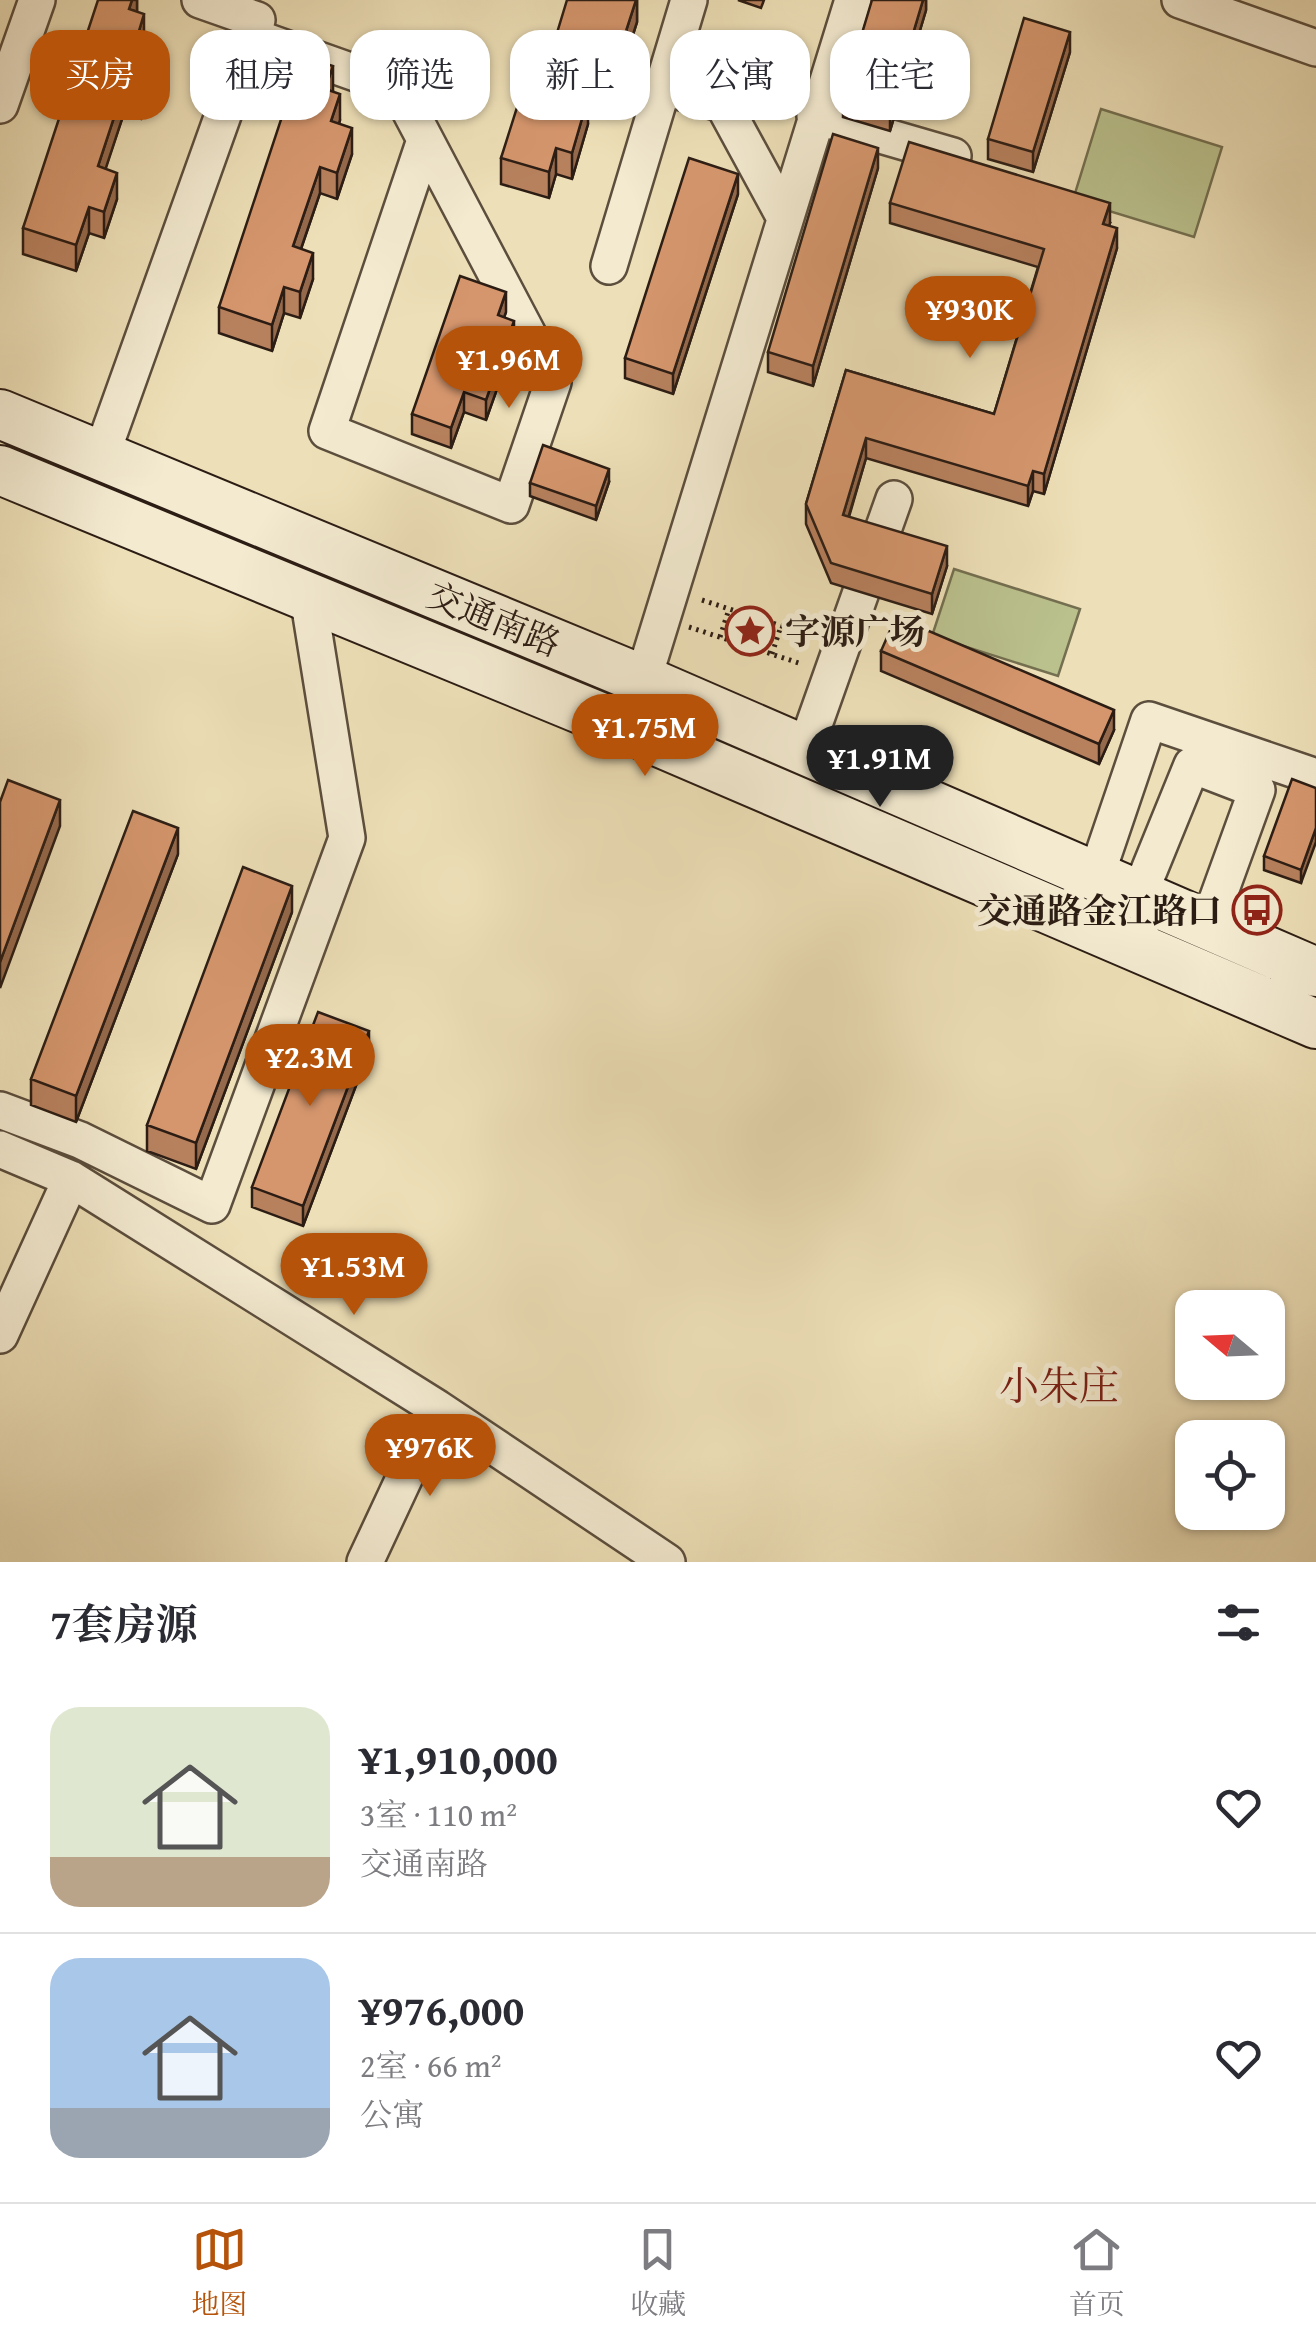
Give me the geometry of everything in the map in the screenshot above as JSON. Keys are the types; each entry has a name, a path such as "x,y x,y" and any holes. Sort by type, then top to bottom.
{"main road":[{"name":"交通南路","path":"0,414 643,680 1316,972"},
{"name":"交通南路","path":"0,470 308,596 1316,1024"},
{"path":"834,818 854,771"}],"street":[{"path":"0,105 37,0"},
{"path":"200,0 398,88 553,382 511,505 328,431 425,140"},
{"path":"610,266 690,0"},
{"path":"643,680 853,0"},
{"path":"1180,0 1316,48"},
{"path":"101,456 243,16"},
{"path":"665,86 723,104 784,216"},
{"path":"815,116 978,164"},
{"path":"804,750 894,499"},
{"path":"0,1110 80,1140 212,1204 347,838 308,596"},
{"path":"1096,876 1149,720 1316,777"},
{"path":"1140,895 1192,765 1257,790 1208,925"},
{"path":"0,1150 72,1179 436,1408 667,1562"},
{"path":"0,1335 72,1179"},
{"path":"365,1562 436,1408"}],"path":[{"path":"666,604 730,609 781,626 836,660"},
{"path":"666,604 720,637 772,654 836,660"},
{"path":"720,637 730,609"},
{"path":"772,654 781,626"}],"green space":[{"path":"1101,109 1222,147 1194,237 1073,200"},
{"path":"954,569 1080,609 1058,676 932,636"}],"building":[{"path":"98,0 132,0 129,9 144,14 139,30 88,30"},
{"path":"567,0 636,0 626,30 558,30"},
{"path":"872,0 923,0 914,30 863,30"},
{"path":"1024,18 1070,32 1033,152 988,139"},
{"path":"330,91 340,94 331,121 352,128 337,173 320,167 293,246 313,253 300,292 284,287 272,325 219,307 281,120 330,120"},
{"path":"59,120 113,120 98,166 117,173 104,212 89,207 76,245 23,228"},
{"path":"513,120 582,120 572,153 556,148 549,172 501,158"},
{"path":"833,134 878,148 813,366 768,352"},
{"path":"909,142 1110,203 1103,224 1117,228 1044,474 1033,471 1028,486 866,438 843,515 947,546 932,594 831,563 806,504 846,370 994,414 1044,249 890,203"},
{"path":"689,158 738,174 673,374 625,358"},
{"path":"460,276 506,292 498,315 514,321 486,400 464,392 451,428 412,414"},
{"path":"543,445 609,469 596,506 530,483"},
{"path":"896,617 1114,710 1099,744 881,651"},
{"path":"1292,779 1316,788 1316,828 1301,870 1264,856"},
{"path":"8,780 60,800 0,962 0,802"},
{"path":"133,811 178,828 76,1096 31,1079"},
{"path":"243,867 292,886 196,1143 147,1125"},
{"path":"318,1012 369,1031 303,1206 252,1187"}],"place":[{"name":"字源广场","path":"750,631"},
{"name":"交通路金江路口","path":"1257,910"}],"district":[{"name":"小朱庄","path":"1059,1385"}]}
